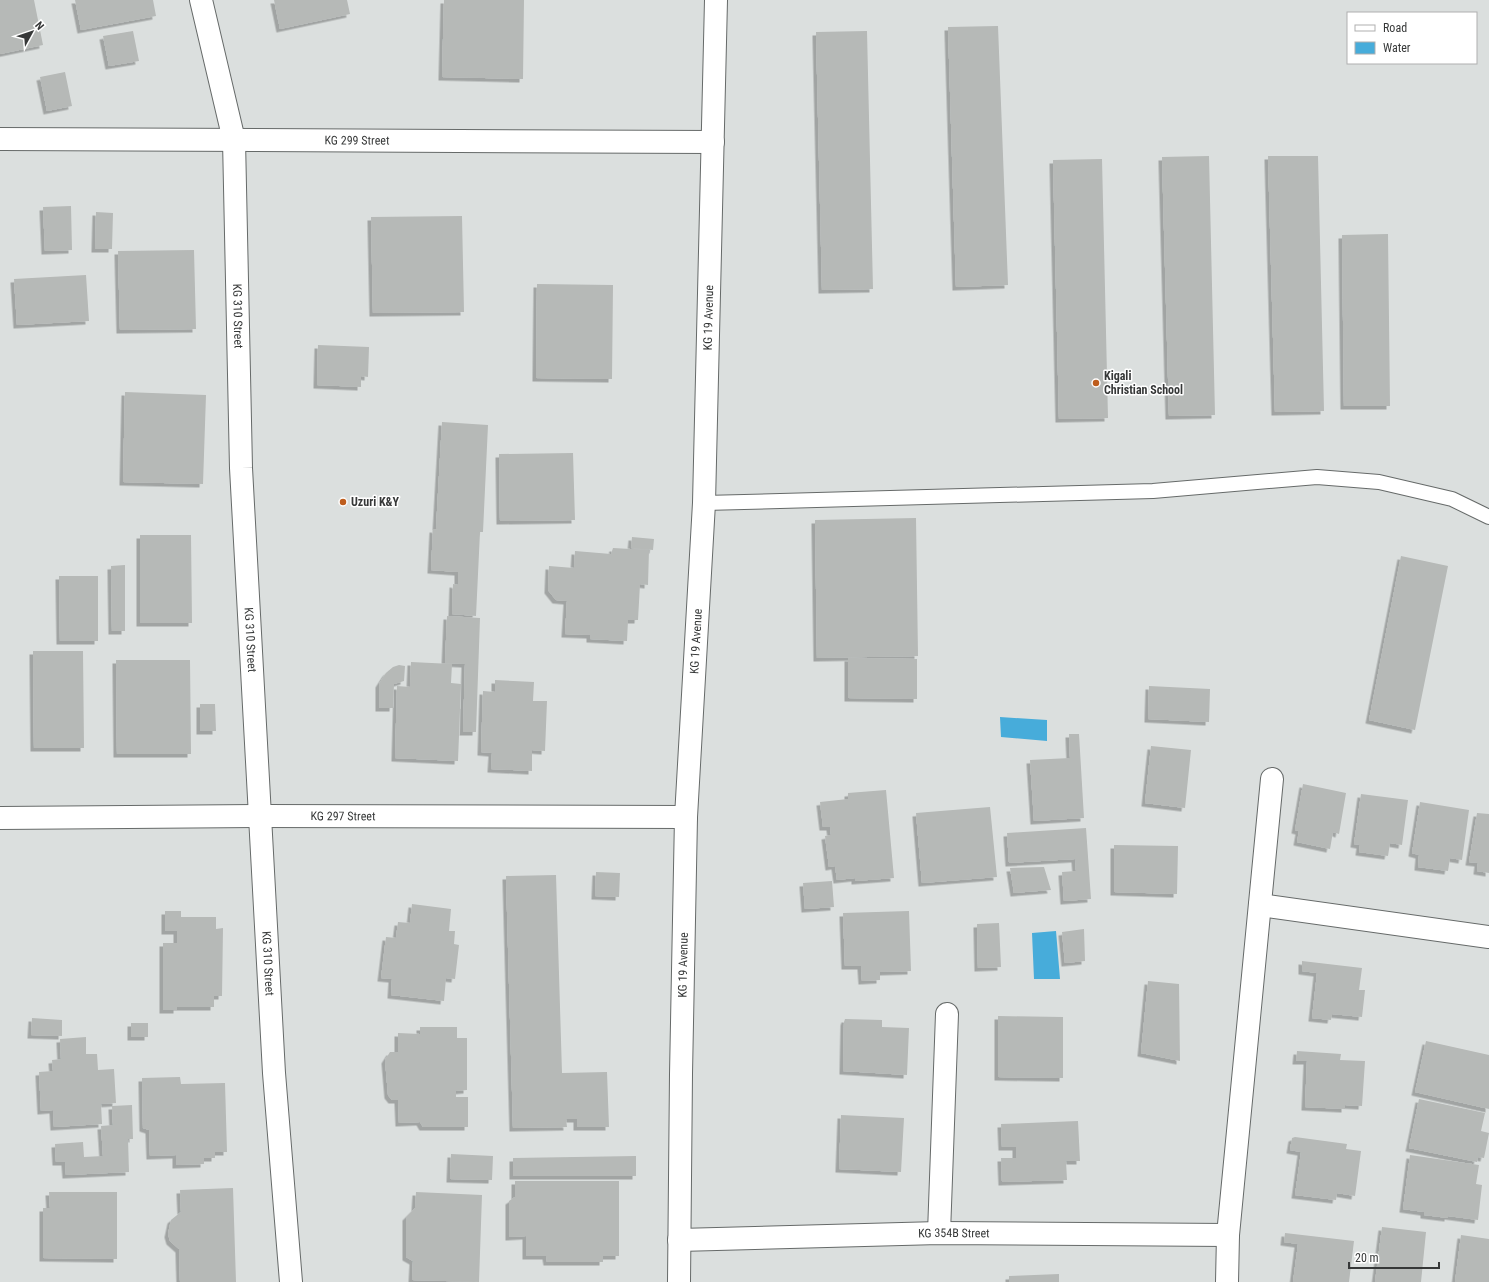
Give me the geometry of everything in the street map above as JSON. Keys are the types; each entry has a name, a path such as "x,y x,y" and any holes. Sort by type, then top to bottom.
{"street":[{"name":"KG 310 Street","path":"201,0 234,140 241,468 274,1073 291,1282"},
{"name":"KG 19 Avenue","path":"679,1282 686,817 704,503 716,0"},
{"name":"KG 299 Street","path":"0,139 713,142"},
{"path":"1227,1282 1228,1235 1272,779"},
{"name":"KG 297 Street","path":"0,818 259,816 686,817"},
{"path":"1260,905 1489,937"},
{"path":"939,1233 947,1014"},
{"name":"KG 354B Street","path":"679,1240 939,1233 1228,1235"}],"lane":[{"path":"704,503 1153,491 1317,477 1379,482 1452,499 1489,517"}],"water":[{"path":"1000,717 1047,720 1047,741 1001,737"},
{"path":"1056,931 1060,979 1034,979 1032,933"}],"building":[{"path":"0,0 34,0 43,45 0,54"},
{"path":"75,0 153,0 156,16 81,30"},
{"path":"274,0 347,0 350,14 280,29"},
{"path":"444,0 524,0 523,79 442,77"},
{"path":"998,26 1008,285 956,287 948,27"},
{"path":"133,31 139,61 109,66 103,36"},
{"path":"867,31 873,289 822,290 816,32"},
{"path":"65,72 72,106 47,111 40,77"},
{"path":"1209,156 1215,415 1169,416 1162,157"},
{"path":"1268,156 1318,156 1324,411 1275,412"},
{"path":"1102,159 1108,418 1059,419 1053,160"},
{"path":"71,206 72,250 45,251 43,207"},
{"path":"96,212 113,213 112,249 95,249"},
{"path":"462,216 464,312 373,313 371,217"},
{"path":"1388,234 1390,406 1344,406 1342,235"},
{"path":"194,250 196,329 120,330 118,251"},
{"path":"86,275 89,321 17,325 14,279"},
{"path":"537,284 613,285 612,379 536,378"},
{"path":"318,345 369,347 368,377 361,376 361,387 317,385"},
{"path":"125,392 206,395 203,484 123,482"},
{"path":"442,422 488,425 483,532 480,532 476,616 452,614 453,584 458,585 458,572 431,570 433,529 441,530 436,529"},
{"path":"573,453 575,520 500,521 499,454"},
{"path":"916,518 918,656 817,658 815,520"},
{"path":"140,535 191,535 192,623 140,623"},
{"path":"632,537 654,539 653,550 631,548"},
{"path":"613,548 649,550 648,585 640,584 638,620 628,620 627,641 590,639 590,635 565,634 567,601 556,600 548,590 549,566 574,568 575,551 611,554"},
{"path":"1401,556 1448,566 1415,730 1369,720"},
{"path":"125,565 125,631 112,631 111,566"},
{"path":"59,576 98,576 98,641 60,641"},
{"path":"447,616 480,618 476,732 463,732 465,664 445,663"},
{"path":"33,651 83,651 84,748 34,748"},
{"path":"848,658 917,659 917,699 848,698"},
{"path":"116,660 190,660 191,754 117,754"},
{"path":"411,662 452,664 451,683 461,684 458,761 395,758 397,686 410,687"},
{"path":"399,665 405,666 404,681 394,684 393,708 379,708 379,684 386,673 393,667"},
{"path":"495,680 534,682 533,701 547,701 545,751 532,750 532,771 491,769 492,753 481,752 483,691 495,692"},
{"path":"1149,686 1210,689 1209,722 1148,719"},
{"path":"200,704 215,704 216,731 200,731"},
{"path":"1069,734 1079,734 1084,818 1034,821 1030,760 1070,758"},
{"path":"1151,746 1191,750 1185,808 1145,803"},
{"path":"1303,784 1346,793 1339,834 1333,832 1330,849 1297,842 1299,831 1295,830"},
{"path":"886,790 894,878 855,881 855,878 837,880 835,866 829,867 825,836 831,835 830,827 823,827 820,802 848,799 848,793"},
{"path":"1361,794 1408,800 1402,845 1390,843 1388,856 1359,852 1360,845 1354,844"},
{"path":"1420,802 1469,810 1462,860 1450,858 1448,871 1418,867 1419,855 1412,853"},
{"path":"990,807 997,877 922,883 916,813"},
{"path":"1477,813 1489,814 1489,873 1477,871 1478,863 1469,862"},
{"path":"1086,828 1091,899 1064,901 1062,872 1076,871 1075,859 1009,863 1007,833"},
{"path":"1114,845 1178,846 1177,894 1114,892"},
{"path":"1044,867 1051,890 1014,893 1010,868"},
{"path":"596,872 620,873 619,897 595,896"},
{"path":"556,875 562,1073 607,1072 609,1127 577,1127 577,1119 566,1119 567,1127 513,1128 506,876"},
{"path":"832,881 834,907 805,909 803,883"},
{"path":"412,904 451,909 449,931 455,931 454,944 459,945 455,979 446,978 444,1001 391,995 392,979 381,978 386,937 396,938 398,922 410,923"},
{"path":"165,911 181,911 181,917 216,917 216,929 223,928 222,996 214,996 214,1007 177,1007 177,1010 163,1010 163,943 177,943 177,931 165,931"},
{"path":"909,911 911,971 880,972 880,980 862,981 861,966 845,966 843,913"},
{"path":"999,923 1001,967 978,968 977,924"},
{"path":"1084,929 1085,961 1065,963 1062,932"},
{"path":"1302,961 1362,968 1359,990 1365,990 1362,1017 1332,1014 1331,1020 1312,1018 1317,973 1302,971"},
{"path":"1148,981 1179,984 1180,1061 1141,1053"},
{"path":"998,1016 1063,1017 1063,1078 998,1077"},
{"path":"32,1018 62,1020 62,1036 31,1035"},
{"path":"845,1019 882,1020 882,1027 909,1028 907,1075 843,1071"},
{"path":"131,1023 148,1023 148,1037 131,1037"},
{"path":"420,1027 457,1027 457,1038 467,1038 467,1090 456,1091 456,1097 468,1097 468,1127 423,1127 420,1122 399,1123 398,1100 392,1100 388,1095 385,1060 390,1052 398,1052 398,1033 420,1034"},
{"path":"86,1037 86,1054 97,1054 98,1070 114,1069 116,1103 101,1104 102,1124 54,1127 53,1110 41,1111 39,1072 53,1071 52,1060 61,1059 60,1039"},
{"path":"1426,1041 1489,1055 1489,1109 1415,1092"},
{"path":"1297,1051 1341,1054 1340,1060 1365,1061 1362,1106 1345,1105 1345,1109 1305,1107 1307,1061 1296,1061"},
{"path":"180,1077 181,1084 225,1083 227,1152 215,1152 215,1158 204,1158 204,1164 176,1165 176,1155 150,1156 149,1130 143,1128 142,1078"},
{"path":"1419,1099 1485,1113 1481,1131 1489,1133 1484,1158 1478,1157 1477,1162 1409,1148"},
{"path":"132,1105 133,1139 128,1139 129,1172 66,1175 65,1162 56,1162 55,1144 83,1142 84,1157 103,1156 101,1126 113,1125 112,1106"},
{"path":"841,1115 904,1118 901,1172 839,1169"},
{"path":"1078,1121 1080,1161 1066,1161 1067,1180 1002,1182 1001,1158 1016,1158 1016,1147 1002,1147 1001,1124"},
{"path":"1295,1137 1347,1144 1346,1149 1361,1151 1355,1196 1337,1193 1336,1200 1295,1195 1301,1152 1290,1150 1292,1138"},
{"path":"451,1154 493,1156 492,1180 450,1179"},
{"path":"1410,1155 1479,1165 1476,1184 1482,1185 1478,1220 1448,1216 1448,1218 1424,1215 1424,1212 1403,1209"},
{"path":"636,1156 636,1176 513,1176 513,1158"},
{"path":"515,1181 619,1181 619,1256 603,1256 603,1262 547,1262 546,1256 526,1256 526,1236 509,1237 509,1201 515,1197"},
{"path":"233,1188 236,1282 180,1282 179,1249 170,1241 168,1234 171,1220 181,1212 180,1190"},
{"path":"49,1192 117,1192 117,1259 43,1258 43,1208 50,1208"},
{"path":"416,1192 482,1195 479,1282 412,1280 413,1261 406,1257 406,1217 415,1208"},
{"path":"1382,1227 1426,1232 1421,1282 1375,1282"},
{"path":"1285,1233 1354,1241 1349,1282 1293,1282 1298,1244 1284,1242"},
{"path":"1461,1235 1489,1239 1489,1282 1455,1282"},
{"path":"1059,1274 1059,1282 1009,1282 1009,1276"}],"place":[{"name":"Kigali Christian School","path":"1096,383"},
{"name":"Uzuri K&Y","path":"343,502"}]}
